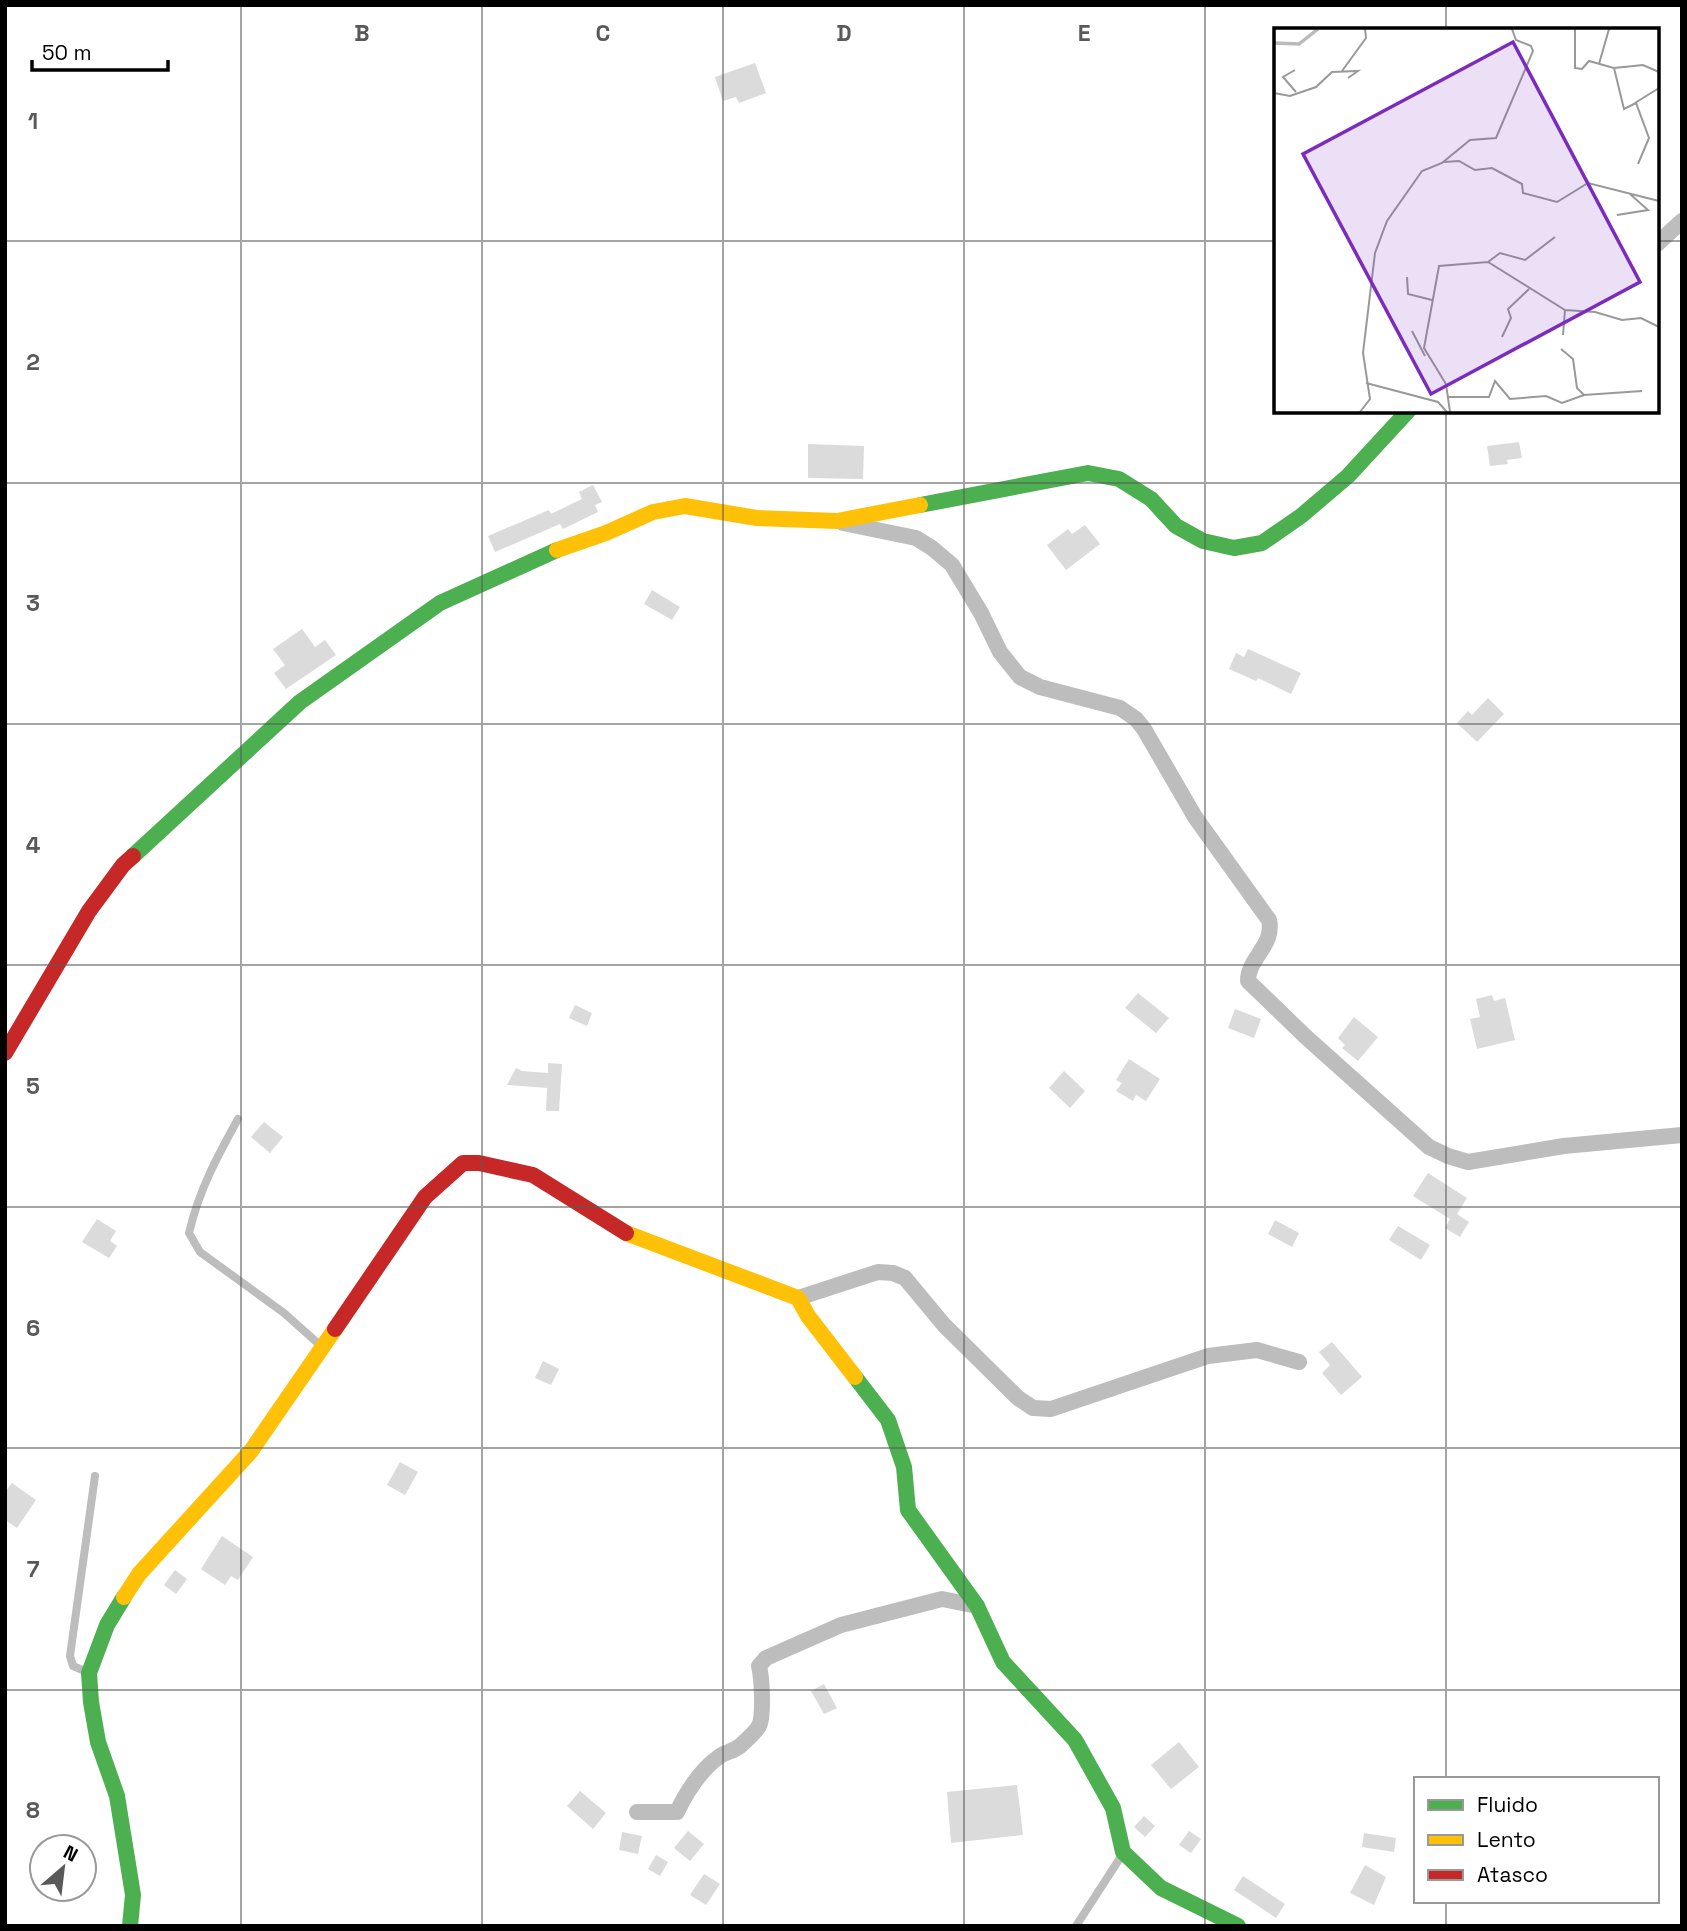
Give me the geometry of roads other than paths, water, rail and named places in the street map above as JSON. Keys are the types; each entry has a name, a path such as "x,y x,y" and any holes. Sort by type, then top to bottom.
{"street":[{"path":"1659,242 1682,221"},
{"path":"837,522 1088,472 1119,479 1151,499 1176,526 1203,541 1234,548 1262,542 1301,516 1348,475 1406,413"},
{"path":"5,1053 89,911 122,865 300,702 440,603 548,553 606,533 653,512 685,506 757,518 837,522 916,538 952,565 981,613 1000,652 1020,677 1040,687 1120,708 1136,719 1195,817 1269,920 1270,936 1250,968 1248,981 1429,1147 1468,1162 1564,1146 1682,1135"},
{"path":"130,1926 133,1895 117,1796 98,1742 91,1702 89,1673 107,1625 139,1574 251,1451 425,1197 463,1163 479,1163 533,1175 627,1234 798,1298 878,1272 893,1273 905,1278 944,1325 1018,1398 1034,1408 1051,1409 1208,1356 1257,1350 1299,1362"},
{"path":"798,1298 807,1316 888,1420 904,1467 908,1510 977,1606 1003,1662 1075,1740 1113,1808 1123,1852 1161,1888 1238,1926"},
{"path":"637,1812 677,1812 687,1790 700,1774 720,1756 738,1747 759,1726 763,1680 759,1666 766,1658 841,1625 942,1599 977,1606"}],"lane":[{"path":"238,1119 211,1167 196,1201 189,1233 200,1252 284,1313 323,1348"},
{"path":"89,1673 73,1666 70,1656 95,1476"},
{"path":"1076,1926 1123,1852"}]}
